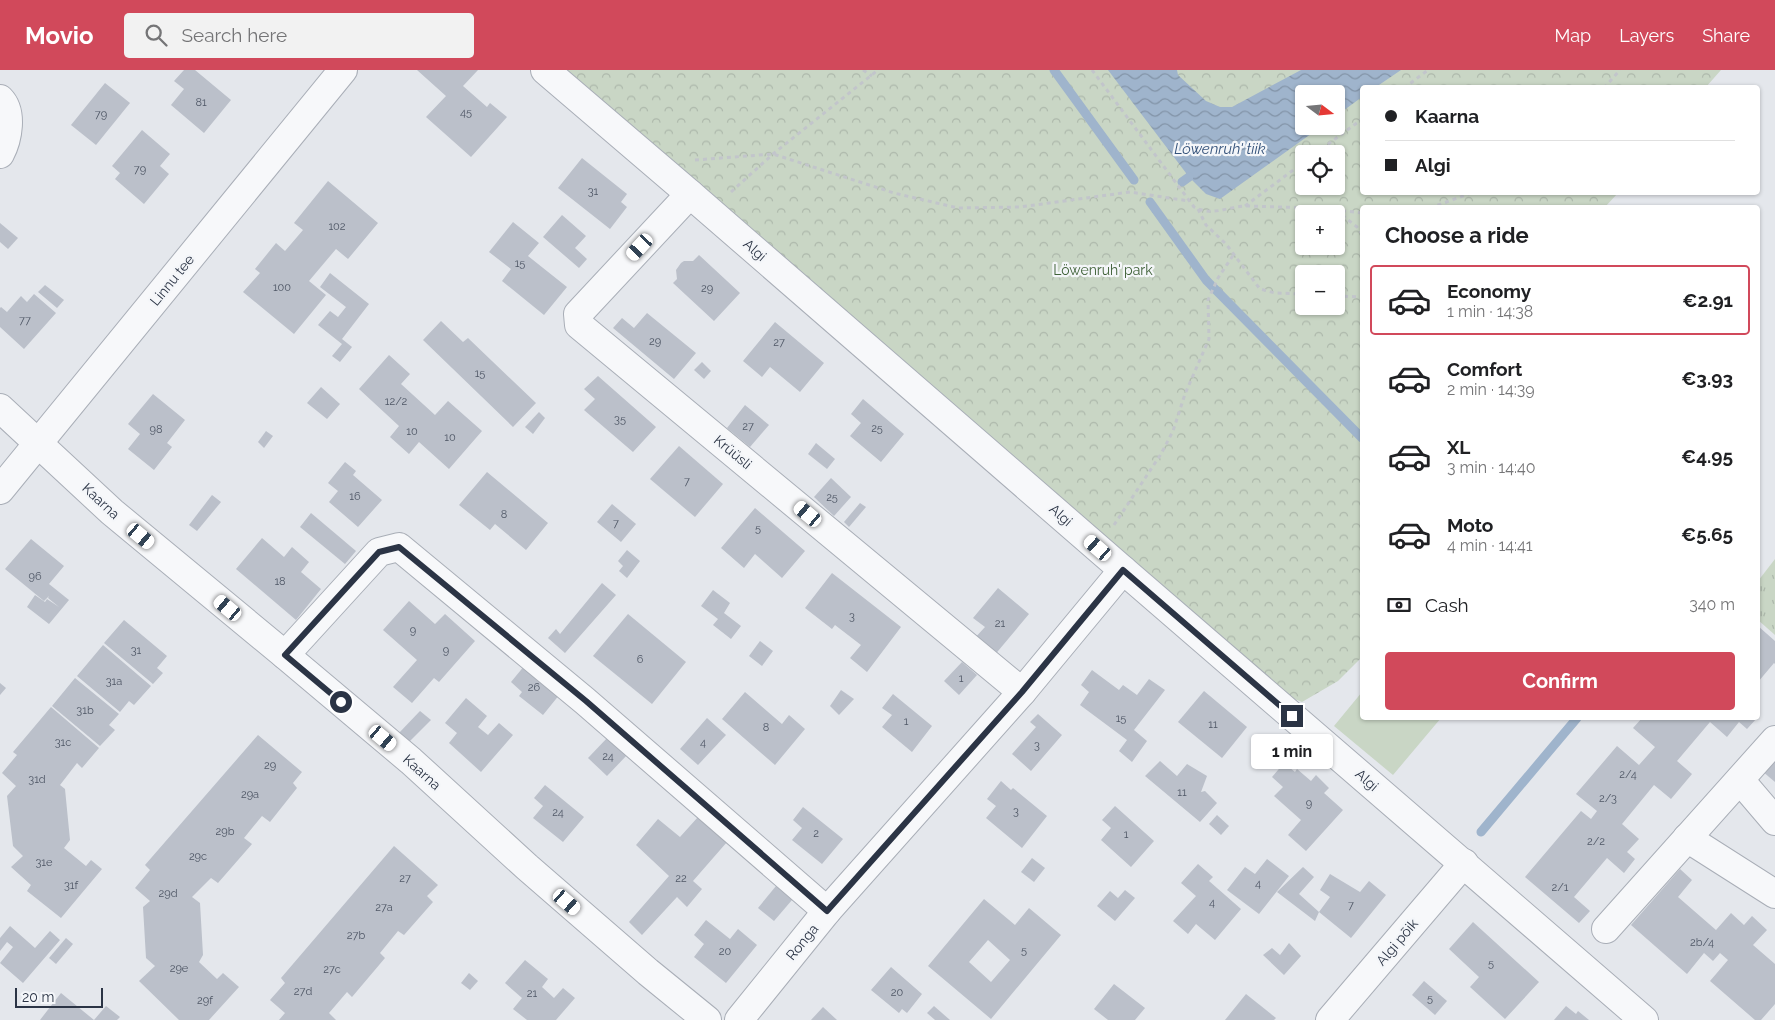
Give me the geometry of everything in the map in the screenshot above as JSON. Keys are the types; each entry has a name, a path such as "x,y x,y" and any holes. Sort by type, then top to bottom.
{"street":[{"name":"Linnu tee","path":"0,490 343,70"},
{"name":"Algi","path":"545,70 1644,1020"},
{"path":"0,98 5,104 7,138 0,154"},
{"name":"Krüüsli","path":"690,194 578,314 579,325 1022,692"},
{"name":"Kaarna","path":"0,408 40,443 112,512 411,761 527,867 648,972 707,1020"},
{"path":"285,655 379,552 399,547 586,701 827,911"},
{"name":"Ronga","path":"739,1020 827,911 1022,692 1123,570"},
{"path":"1606,929 1775,740"},
{"path":"1740,780 1775,822"},
{"path":"1687,838 1775,894"},
{"name":"Algi põik","path":"1330,1020 1464,863"}],"path":[{"path":"863,70 872,76"},
{"path":"712,213 735,188 773,154 878,70"},
{"path":"1092,70 1194,207 1209,211 1224,211 1245,206 1295,208"},
{"path":"1408,85 1428,70"},
{"path":"1606,85 1619,70"},
{"path":"1327,145 1360,120"},
{"path":"662,171 702,159 773,154 894,193 958,208 1020,208 1130,192 1189,201"},
{"path":"1245,206 1295,169"},
{"path":"1438,205 1466,195"},
{"path":"1198,209 1206,225 1226,244 1260,289 1275,293 1295,294"},
{"path":"1345,211 1360,213"},
{"path":"1345,217 1360,231"},
{"path":"1119,518 1161,454 1173,431 1185,394 1209,339 1208,300 1218,278 1234,254"},
{"path":"1345,296 1360,297"}],"green space":[{"name":"Löwenruh' park","path":"565,70 1721,70 1708,85 1360,85 1360,195 1616,195 1607,205 1360,205 1360,659 1338,681 1302,702 1284,695"},
{"path":"1775,559 1775,635 1760,622 1760,578"},
{"path":"1360,694 1360,720 1439,720 1393,775 1334,726"}],"water":[{"name":"Löwenruh' tiik","path":"1108,70 1177,70 1178,75 1206,101 1220,107 1232,107 1301,70 1401,70 1379,85 1360,85 1360,98 1345,109 1345,85 1295,85 1295,135 1309,135 1220,199 1206,194 1189,177"}],"building":[{"path":"184,70 195,70 231,100 204,133 171,105 184,89 174,81"},
{"path":"417,70 478,70 463,86 487,107 490,103 507,117 471,157 426,117 446,96"},
{"path":"105,83 130,103 96,145 71,125"},
{"path":"142,130 170,154 160,166 169,174 144,204 115,179 120,173 112,166"},
{"path":"582,158 627,194 621,202 627,207 610,229 558,188"},
{"path":"328,181 378,223 348,259 336,249 309,281 326,295 294,334 243,292 260,273 255,269 276,243 285,251 303,230 294,223"},
{"path":"562,215 586,236 575,248 587,259 579,268 543,237"},
{"path":"513,222 539,243 528,256 567,287 544,315 502,281 511,269 489,252"},
{"path":"0,223 18,238 8,249 0,242"},
{"path":"699,255 740,293 714,321 673,283 677,279 676,270 681,263 693,261"},
{"path":"330,273 369,304 342,339 352,347 340,362 332,356 342,344 318,325 330,311 338,317 346,307 320,287"},
{"path":"45,285 64,300 57,308 38,292"},
{"path":"34,294 56,313 24,349 0,327 0,308 7,312 21,296 27,302"},
{"path":"647,313 696,353 674,379 613,328 622,318 634,328"},
{"path":"441,321 463,342 468,338 536,403 513,427 423,340"},
{"path":"775,322 824,363 800,392 770,367 762,377 743,361"},
{"path":"389,355 410,374 401,384 435,415 448,401 482,431 449,469 419,442 409,454 390,437 399,426 359,389"},
{"path":"702,362 711,371 704,379 694,370"},
{"path":"598,376 656,427 633,452 584,410 595,399 584,389"},
{"path":"321,387 340,404 327,419 307,403"},
{"path":"153,394 185,420 167,443 172,447 154,470 128,449 140,434 128,424"},
{"path":"863,399 904,434 881,462 850,436 861,423 851,414"},
{"path":"745,405 769,425 750,447 727,428"},
{"path":"539,412 545,418 533,434 525,427"},
{"path":"266,431 273,436 264,448 258,442"},
{"path":"816,443 835,459 827,469 808,454"},
{"path":"679,446 723,484 695,517 650,479"},
{"path":"345,462 356,471 353,475 382,500 358,527 329,502 338,491 328,483"},
{"path":"487,472 548,523 526,550 495,524 490,530 459,505"},
{"path":"831,478 851,497 834,516 814,497"},
{"path":"212,495 221,502 197,531 189,525"},
{"path":"860,503 866,507 849,527 844,522"},
{"path":"612,504 636,524 621,542 597,522"},
{"path":"755,508 805,551 782,578 755,554 744,568 721,548"},
{"path":"311,513 356,551 345,564 300,527"},
{"path":"262,538 284,557 292,547 309,562 301,572 321,589 296,620 236,569"},
{"path":"31,539 64,566 49,584 69,600 49,624 27,607 35,595 45,602 47,599 59,607 48,598 49,596 44,601 5,569"},
{"path":"627,550 640,561 627,578 619,571 623,566 618,561"},
{"path":"832,573 901,627 867,672 850,658 861,645 835,625 832,629 805,608"},
{"path":"602,583 616,595 565,653 548,638 556,629 560,634"},
{"path":"998,588 1029,614 993,657 973,640 985,627 973,618"},
{"path":"713,590 730,603 724,613 741,626 731,639 713,625 718,619 701,606"},
{"path":"409,601 435,624 445,614 475,641 439,682 434,678 412,703 393,687 417,660 383,630"},
{"path":"628,614 686,662 652,704 593,656"},
{"path":"124,620 167,656 157,668 163,673 153,684 104,643"},
{"path":"1760,628 1775,641 1774,663 1760,680"},
{"path":"760,641 773,651 762,666 749,656"},
{"path":"103,645 151,686 134,705 129,701 120,712 77,676"},
{"path":"962,662 977,675 959,695 944,681"},
{"path":"525,665 560,694 543,715 519,696 522,692 511,682"},
{"path":"1092,670 1119,690 1123,685 1137,695 1149,679 1165,690 1134,730 1147,741 1132,762 1119,751 1127,740 1080,705 1089,692 1081,685"},
{"path":"75,678 119,714 109,725 115,730 100,746 52,706"},
{"path":"0,683 6,688 0,695"},
{"path":"841,690 854,699 839,715 830,706"},
{"path":"1204,691 1247,727 1222,758 1178,722"},
{"path":"745,692 782,724 789,715 805,729 775,765 722,719"},
{"path":"893,694 932,726 912,752 882,727 892,715 882,708"},
{"path":"466,698 487,716 478,727 488,735 499,723 513,735 481,772 449,743 457,733 445,723"},
{"path":"51,707 99,748 82,768 77,763 60,785 65,789 70,840 64,848 86,866 91,860 102,869 61,918 27,891 31,885 11,867 23,856 13,846 7,796 16,786 2,773 17,755 13,752"},
{"path":"420,711 431,720 409,742 398,734"},
{"path":"1038,714 1062,735 1031,771 1012,754 1036,727 1030,722"},
{"path":"707,718 726,735 698,765 680,749"},
{"path":"1640,720 1755,720 1747,729 1739,722 1727,737 1710,722 1677,761 1692,774 1671,799 1654,785 1622,824 1639,839 1627,852 1635,859 1624,873 1607,858 1574,897 1590,911 1579,923 1525,877 1581,811 1591,819 1597,811 1576,794 1617,746 1639,765 1655,747 1633,728"},
{"path":"258,735 302,772 293,783 297,788 270,822 262,816 244,838 252,844 218,883 211,878 192,897 200,903 203,955 199,962 217,979 223,973 239,987 209,1020 179,1020 139,981 155,966 146,958 143,907 150,901 135,888 150,870 145,865"},
{"path":"609,736 628,754 607,776 588,758"},
{"path":"1775,756 1775,782 1762,771"},
{"path":"1160,761 1177,776 1187,764 1207,776 1201,792 1205,791 1217,803 1200,822 1145,776"},
{"path":"1284,763 1295,772 1297,769 1311,781 1316,775 1329,788 1324,793 1343,810 1306,851 1288,835 1301,820 1274,796 1283,787 1272,777"},
{"path":"1001,781 1011,790 1013,788 1047,816 1022,848 986,818 996,806 987,799"},
{"path":"545,785 584,817 563,842 533,818 543,806 534,798"},
{"path":"1115,806 1154,841 1131,867 1101,840 1111,828 1102,820"},
{"path":"803,807 843,839 822,864 792,840 802,828 793,820"},
{"path":"1217,815 1229,826 1221,835 1209,824"},
{"path":"698,817 727,842 693,881 702,889 687,907 677,897 642,935 629,922 669,876 636,845 658,819 680,837"},
{"path":"394,846 438,885 427,896 433,902 404,935 398,931 380,953 385,958 352,997 347,992 329,1013 336,1020 279,1020 285,1013 270,1000 285,983 281,978"},
{"path":"1032,858 1045,868 1034,882 1021,872"},
{"path":"1267,859 1289,876 1259,914 1227,890 1245,867 1255,874"},
{"path":"1198,864 1213,877 1209,881 1241,909 1215,940 1196,924 1188,934 1173,921 1196,896 1181,883"},
{"path":"1303,867 1314,877 1299,894 1319,912 1315,921 1277,892"},
{"path":"1680,869 1692,880 1678,897 1716,930 1731,913 1744,925 1752,916 1767,930 1753,945 1775,964 1775,1004 1761,1020 1755,1020 1710,981 1728,960 1720,953 1713,961 1704,953 1687,974 1631,925"},
{"path":"1330,874 1360,892 1369,881 1386,895 1351,938 1319,912 1330,897 1320,890"},
{"path":"776,886 792,900 774,921 758,908"},
{"path":"1125,890 1135,898 1115,921 1097,906 1110,891 1118,898"},
{"path":"984,899 1015,925 1029,908 1061,935 991,1019 928,966","holes":["988,940 1010,960 991,982 969,962"]},
{"path":"706,920 730,939 738,929 757,945 726,983 694,957 704,944 694,935"},
{"path":"1473,922 1539,982 1505,1019 1470,987 1479,977 1449,949"},
{"path":"10,926 35,948 50,931 60,940 23,983 0,963 13,947 7,942 0,951 0,938"},
{"path":"66,938 73,944 56,964 49,958"},
{"path":"1289,943 1301,956 1284,975 1263,955 1272,948 1280,955"},
{"path":"525,960 548,979 542,987 554,998 563,988 575,998 556,1020 527,1020 513,1009 522,998 505,983"},
{"path":"891,967 922,994 907,1013 902,1009 899,1013 871,990"},
{"path":"469,973 478,981 470,990 461,983"},
{"path":"1424,981 1447,1001 1435,1015 1412,995"},
{"path":"1114,984 1145,1008 1135,1020 1108,1020 1094,1009"},
{"path":"61,993 94,1020 40,1020"},
{"path":"1246,994 1276,1018 1274,1020 1225,1020"},
{"path":"106,1006 120,1017 117,1020 94,1020"},
{"path":"934,1006 950,1020 935,1020 927,1013"},
{"path":"1566,1006 1576,1014 1578,1011 1589,1020 1554,1020"},
{"path":"823,1007 837,1020 811,1020"}],"waterway":[{"path":"1054,70 1134,180"},
{"path":"1182,182 1189,177"},
{"path":"1150,202 1206,280 1360,436"},
{"path":"1481,832 1575,720"}],"route":[{"path":"341,702 285,655 379,552 399,547 586,701 827,911 1022,692 1123,570 1292,716"}]}
